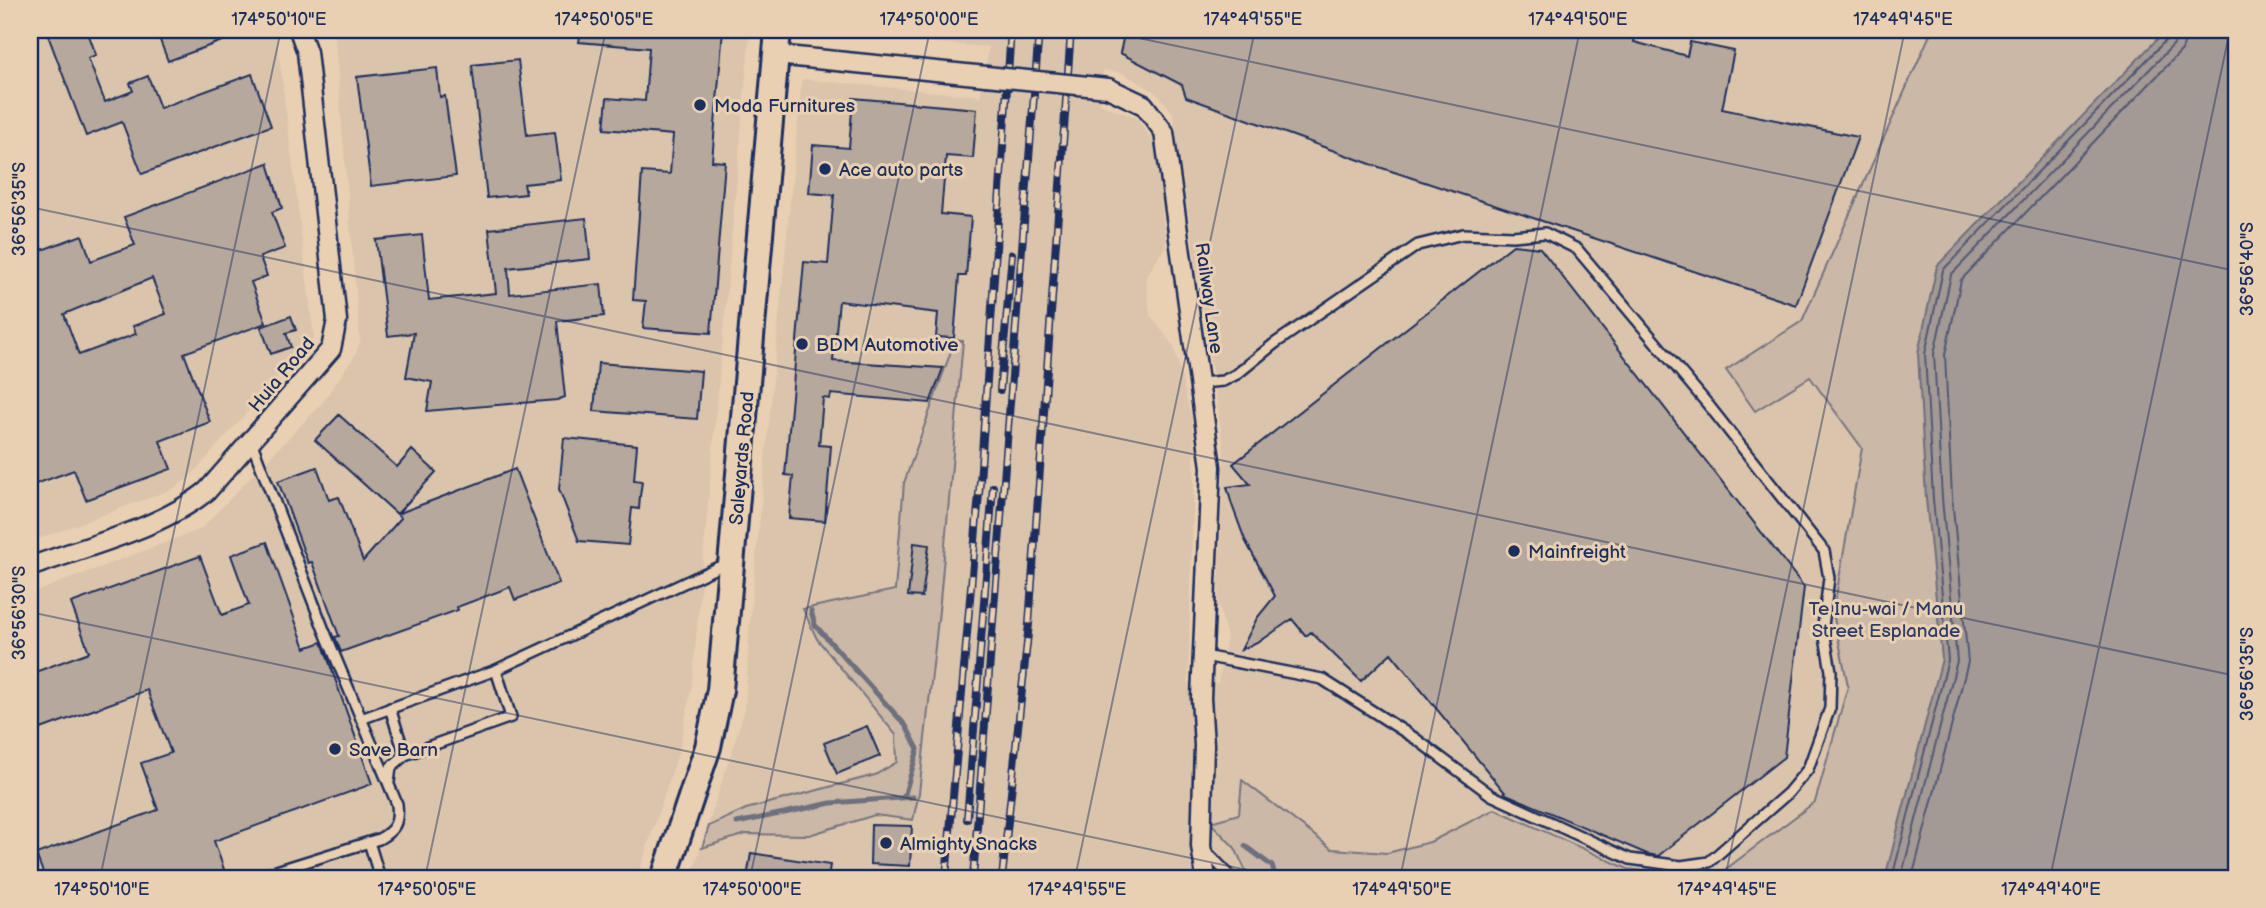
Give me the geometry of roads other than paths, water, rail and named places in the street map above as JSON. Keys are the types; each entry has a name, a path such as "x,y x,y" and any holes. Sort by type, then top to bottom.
{"main road":[{"name":"Saleyards Road","path":"664,878 714,720 731,561 778,30"}],"street":[{"name":"Huia Road","path":"30,567 177,512 207,491 321,364 336,334 307,52 299,30"},
{"name":"Railway Lane","path":"776,55 1108,88 1144,105 1164,132 1211,467 1201,846 1206,878"}],"lane":[{"path":"1201,383 1223,381 1237,374 1273,344 1418,245 1463,234 1513,236 1545,233 1577,249 1710,407 1824,551 1829,578 1823,626 1831,671 1830,708 1808,769 1788,793 1709,862 1681,866 1630,859 1490,795 1416,739 1322,679 1204,656"},
{"path":"251,442 389,785 398,819 392,832 369,842 254,878"},
{"path":"361,719 496,670 731,561"},
{"path":"389,785 391,767 405,755 511,717 496,670"},
{"path":"390,708 405,755"},
{"path":"369,842 380,878"},
{"path":"1201,846 1232,878"}],"water":[{"path":"2166,30 2236,30 2236,878 1885,878 1942,659 1926,499 1918,353 1937,266"}],"waterway":[{"path":"811,611 815,625 906,726 918,749 904,797"},
{"path":"737,823 831,803 913,797"},
{"path":"1245,846 1272,866 1276,878"}],"railway":[{"path":"946,878 980,482 1011,30"},
{"path":"973,878 1039,30"},
{"path":"1002,878 1029,624 1071,30"},
{"path":"1000,390 1012,254"},
{"path":"967,819 993,487"}],"place":[{"name":"Moda Furnitures","path":"700,105"},
{"name":"Ace auto parts","path":"825,169"},
{"name":"BDM Automotive","path":"802,344"},
{"name":"Mainfreight","path":"1514,551"},
{"name":"Save Barn","path":"335,749"},
{"name":"Almighty Snacks","path":"886,843"}],"park label":[{"name":"Te Inu-wai / Manu Street Esplanade","path":"1886,619"}]}
